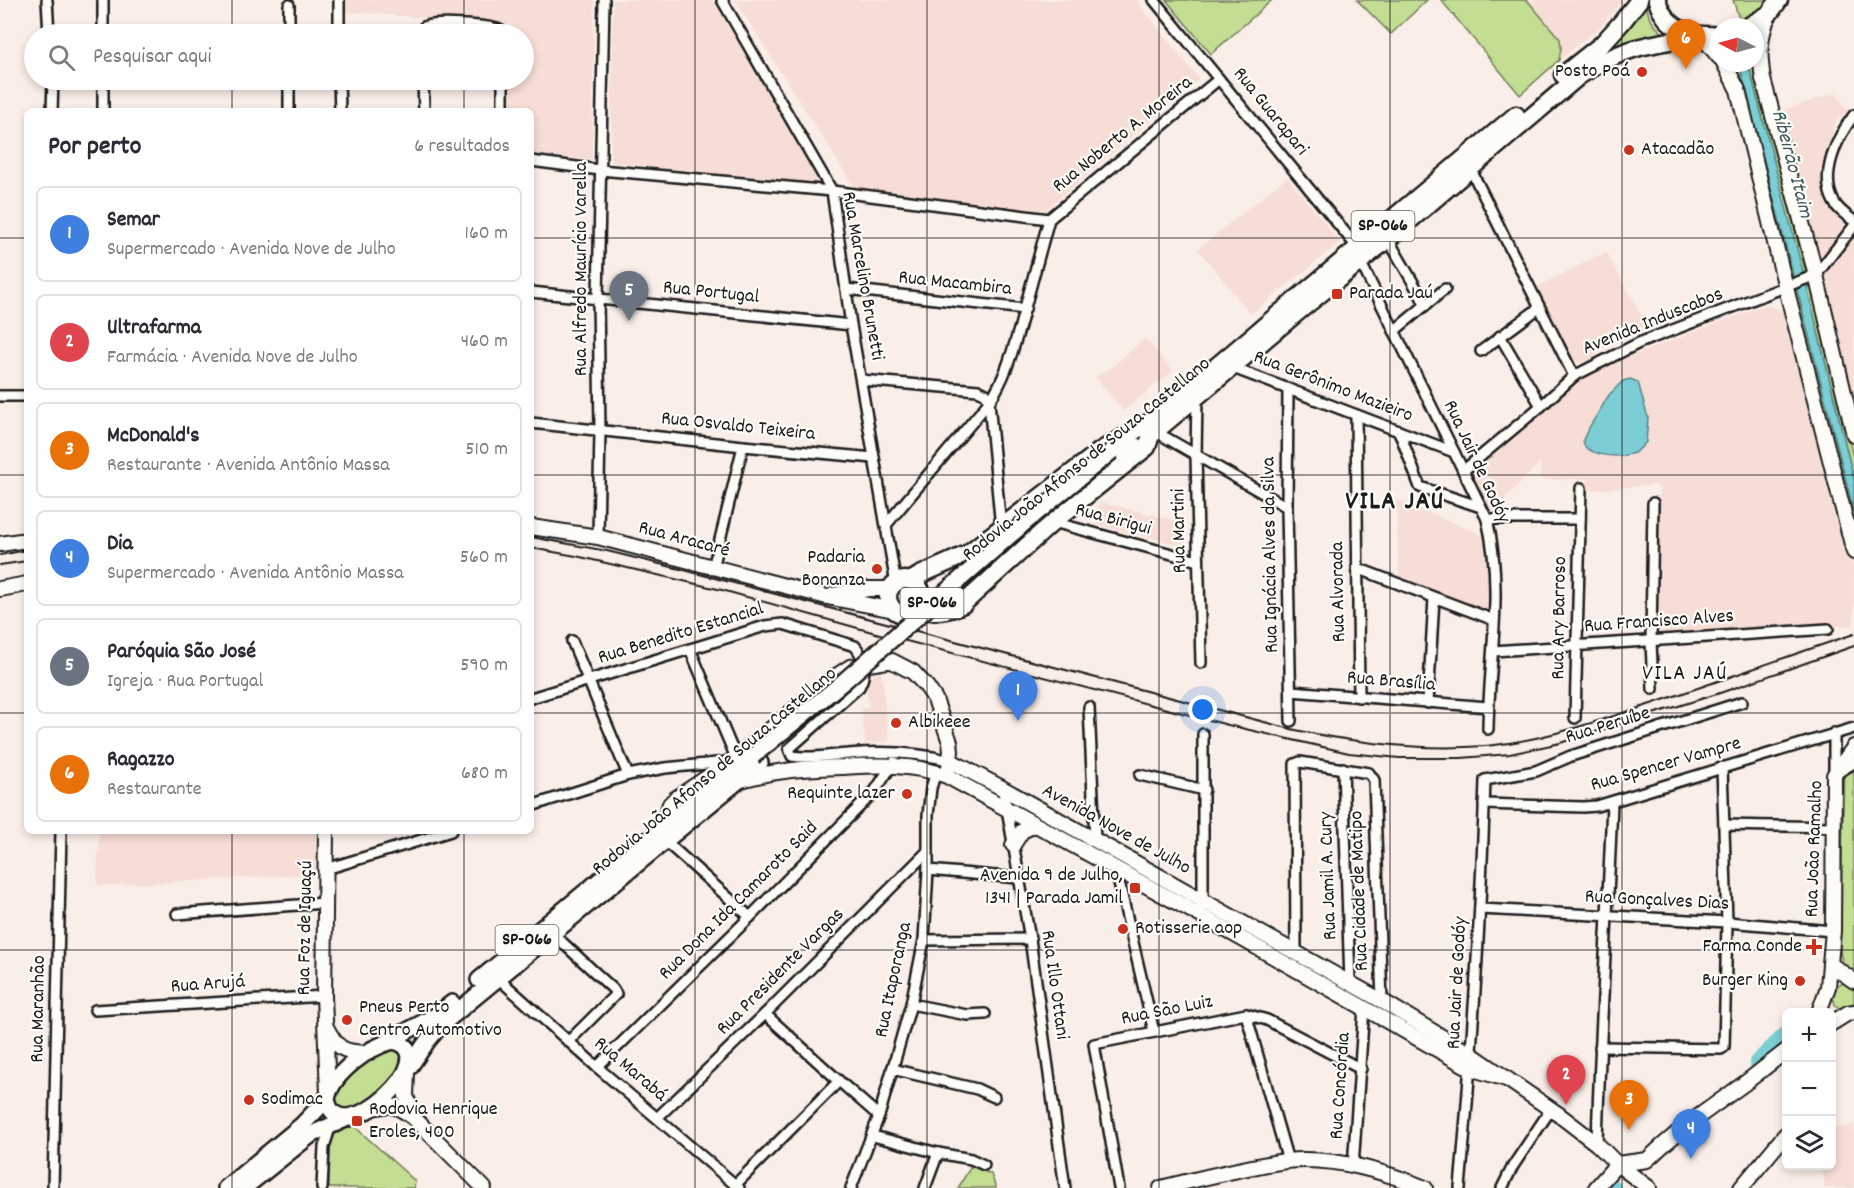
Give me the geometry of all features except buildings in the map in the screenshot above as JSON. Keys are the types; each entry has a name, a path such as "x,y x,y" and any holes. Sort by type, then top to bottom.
{"highway":[{"path":"1622,22 1633,0"},
{"name":"Rodovia João Afonso de Souza Castellano","path":"1150,431 1602,44 1639,0"},
{"name":"Rodovia João Afonso de Souza Castellano","path":"1657,0 1661,11 1673,26 1699,35"},
{"path":"1759,18 1774,7"},
{"name":"Rodovia João Afonso de Souza Castellano","path":"1150,431 1197,398 1299,311 1359,254 1388,239 1579,76 1608,59 1635,49 1699,35 1710,35"},
{"path":"1150,431 1147,447 1053,522 963,604 941,612 916,610 905,614 894,610 888,598 899,584 967,554 1100,451 1150,431"},
{"path":"899,584 919,588 922,599 916,610"}],"main road":[{"name":"Rodovia João Afonso de Souza Castellano","path":"385,1043 437,1015 664,835 1027,534 1113,457 1150,431"},
{"name":"Rodovia João Afonso de Souza Castellano","path":"407,1071 423,1046 441,1025 552,933 664,835 739,781 756,759"},
{"path":"385,1043 399,1042 408,1048 410,1053 407,1071"},
{"name":"SP-066","path":"226,1188 302,1125 327,1096 345,1070 366,1053 385,1043"},
{"name":"SP-066","path":"244,1188 312,1134 368,1109 391,1092 407,1071"},
{"path":"327,1096 330,1108 335,1114 344,1117 353,1116"}],"street":[{"path":"47,0 48,24"},
{"path":"103,0 103,24"},
{"path":"339,0 339,24"},
{"name":"Rua Alfredo Maurício Varella","path":"598,537 600,430 598,300 604,0"},
{"name":"Rua Marcelino Brunetti","path":"722,0 832,191 851,325 886,525 899,584"},
{"name":"Rua Guarapari","path":"1154,0 1359,254"},
{"path":"289,5 289,24"},
{"path":"1774,7 1761,37 1761,69 1854,435"},
{"path":"1699,35 1710,47"},
{"path":"1729,72 1738,90 1854,552"},
{"name":"Rua Noberto A. Moreira","path":"1049,219 1220,79"},
{"path":"52,108 53,90"},
{"path":"103,90 103,108"},
{"path":"289,90 289,108"},
{"path":"339,90 340,108"},
{"path":"423,90 424,108"},
{"path":"503,90 503,108"},
{"path":"1854,115 1840,137 1830,164 1828,179 1834,203 1841,212 1854,221"},
{"path":"534,162 832,191 1049,219 1025,309 1000,386 886,525"},
{"path":"1470,168 1574,376"},
{"path":"1813,277 1854,226"},
{"path":"1388,239 1426,305"},
{"name":"Rua Jair de Godóy","path":"1359,254 1394,331 1487,519 1495,560 1488,729"},
{"name":"Avenida Induscabos","path":"1463,471 1574,376 1639,344 1813,277"},
{"name":"Rua Macambira","path":"846,289 1025,309"},
{"path":"1394,331 1446,289"},
{"name":"Rua Portugal","path":"534,292 851,325"},
{"path":"1481,351 1539,308"},
{"path":"1500,336 1541,406"},
{"name":"Rua Gerônimo Mazieiro","path":"1233,368 1454,452"},
{"path":"861,380 978,390 986,394 989,402 1001,528"},
{"name":"Rua Ignácia Alves da Silva","path":"1288,389 1287,507 1291,721"},
{"path":"0,396 24,396"},
{"name":"Rua Martini","path":"1197,398 1196,456 1201,663"},
{"name":"Rua Alvorada","path":"1356,415 1359,697"},
{"name":"Rua Osvaldo Teixeira","path":"534,423 874,458"},
{"path":"1150,431 1287,507"},
{"path":"1399,431 1420,486 1481,507"},
{"path":"713,568 743,446"},
{"name":"Rua Ary Barroso","path":"1575,718 1581,488"},
{"path":"1653,503 1651,641 1653,689"},
{"path":"1487,519 1580,519"},
{"name":"Rua Birigui","path":"1053,522 1198,561"},
{"name":"Rua Aracaré","path":"534,527 598,537 827,597 894,610"},
{"path":"0,544 24,540"},
{"path":"1357,568 1494,620"},
{"name":"Rua Aracaré","path":"827,597 899,584"},
{"path":"0,589 24,585"},
{"path":"1428,703 1434,598"},
{"name":"Rua Benedito Estancial","path":"534,697 765,626 783,624 855,646 859,649 864,665"},
{"name":"Rua Francisco Alves","path":"1493,651 1828,629"},
{"path":"572,641 628,775"},
{"path":"690,649 732,760"},
{"path":"750,917 664,835 670,804 732,760 821,686 850,668 864,665 892,661 913,672 927,687 934,699 950,742 951,761 941,774"},
{"name":"Avenida Nove de Julho","path":"864,665 863,680 859,687 789,750 792,756 863,753 895,759 941,774 1116,870 1296,953 1382,1001 1471,1061"},
{"name":"Rua Brasília","path":"1291,691 1488,707"},
{"name":"Rua Peruíbe","path":"1485,780 1536,771 1564,758 1742,702"},
{"path":"1089,707 1095,841"},
{"name":"Rua Spencer Vampre","path":"1484,804 1583,807 1612,802 1854,728"},
{"path":"1834,733 1834,775"},
{"path":"1202,909 1203,734"},
{"name":"Rua João Ramalho","path":"1821,1008 1828,987 1833,931 1834,775 1854,747"},
{"name":"Avenida Nove de Julho","path":"739,781 782,770 927,755 951,761 1095,841 1364,1008 1506,1079 1597,1144 1617,1164 1630,1182 1649,1188"},
{"name":"Rua Dona Ida Camaroto Said","path":"597,1067 875,791 895,759"},
{"path":"534,805 628,775 732,760"},
{"path":"1296,953 1295,764 1300,762 1343,768"},
{"path":"1834,775 1854,763"},
{"path":"1600,1047 1723,1049 1725,1045 1727,922 1722,767"},
{"name":"Rua Cidade de Matipo","path":"1343,768 1369,773 1374,780 1382,1001"},
{"name":"Rua Jamil A. Cury","path":"1343,768 1350,983"},
{"name":"Rua Itaporanga","path":"851,1188 879,1116 910,1004 924,940 929,799 941,774"},
{"path":"1140,775 1204,790"},
{"name":"Rua Jair de Godóy","path":"1460,1188 1471,1061 1485,780"},
{"name":"Rua Illo Ottani","path":"1002,788 1030,939 1065,1188"},
{"path":"1597,1144 1612,802"},
{"path":"1013,845 1022,831 1035,825"},
{"path":"1725,825 1834,827"},
{"name":"Rua Maranhão","path":"53,1188 61,834"},
{"name":"Rua Foz de Iguaçú","path":"326,834 324,996 327,1096"},
{"path":"326,869 441,834"},
{"name":"Rua Presidente Vargas","path":"658,1118 928,851"},
{"path":"928,870 1018,878"},
{"path":"1116,870 1154,1032"},
{"path":"177,914 326,903"},
{"name":"Rua Gonçalves Dias","path":"1480,909 1727,922 1833,931"},
{"path":"552,933 616,994 569,1041"},
{"path":"924,940 1030,939"},
{"path":"1830,964 1854,981"},
{"name":"Rua Marabá","path":"498,978 597,1067 737,1186"},
{"name":"Rua Arujá","path":"95,1010 324,996"},
{"path":"910,1004 967,1015 985,1014"},
{"name":"Rua Concórdia","path":"1353,1167 1364,1008"},
{"path":"1836,1020 1851,1013"},
{"path":"765,1014 879,1116"},
{"path":"1246,1014 1267,1020 1361,1069"},
{"path":"1246,1014 1288,1161"},
{"name":"Rua São Luiz","path":"1119,1188 1094,1044 1246,1014"},
{"path":"325,1025 333,1041 339,1047 352,1053 366,1053"},
{"path":"1596,1188 1617,1164 1647,1160 1688,1124 1782,1054"},
{"path":"892,1069 977,1089 994,1097"},
{"path":"407,1071 406,1096 414,1118"},
{"path":"737,1186 839,1081"},
{"path":"368,1109 391,1105 404,1110 484,1188"},
{"path":"1502,1188 1513,1166 1551,1109"},
{"path":"322,1188 324,1147 331,1125"},
{"path":"873,1136 971,1159 984,1165"},
{"path":"1741,1188 1782,1139"},
{"path":"925,1188 938,1153"},
{"path":"1647,1160 1649,1188"},
{"path":"1161,1188 1218,1174 1288,1161 1314,1161 1376,1171 1425,1188"}],"shaded area":[{"path":"346,0 594,0 592,160 534,155 534,108 509,108 510,90 534,90 534,24 346,12"},
{"path":"613,0 712,0 826,187 611,162"},
{"path":"735,0 1136,0 1199,79 1044,211 856,190"},
{"path":"1527,0 1623,0 1601,26 1559,60 1560,39"},
{"path":"1836,93 1849,113 1838,119 1834,128 1821,178 1828,206 1847,227 1827,258 1823,260 1816,254 1778,112"},
{"path":"1287,177 1340,242 1251,314 1198,249"},
{"path":"1854,235 1854,401 1825,273"},
{"path":"1606,252 1648,327 1599,350 1587,365 1570,357 1537,287"},
{"path":"1765,305 1777,308 1789,321 1854,571 1854,625 1659,636 1654,634 1660,489 1655,485 1586,490 1587,479 1541,480 1540,462 1491,513 1468,471 1569,388 1581,375"},
{"path":"1145,338 1173,371 1123,411 1095,376 1111,368"},
{"path":"1396,499 1487,537 1490,581 1489,611 1399,577"},
{"path":"1100,502 1184,523 1183,546 1096,524"},
{"path":"881,669 889,741 865,744 862,708 869,707 865,683"},
{"path":"99,834 316,834 316,874 97,886"},
{"path":"1854,1125 1854,1188 1825,1188 1823,1170 1836,1170 1836,1128"}],"green space":[{"path":"1166,0 1272,0 1211,54"},
{"path":"1357,0 1427,0 1391,34"},
{"path":"1441,0 1527,0 1560,39 1559,60 1520,95"},
{"path":"1647,0 1650,18 1656,27 1670,39 1587,65"},
{"path":"1733,0 1772,0 1750,18 1739,18"},
{"path":"1736,72 1741,72 1794,278 1791,280"},
{"path":"1750,72 1754,72 1806,273 1803,275"},
{"path":"1811,286 1854,461 1854,480 1807,287"},
{"path":"1797,290 1854,512 1854,534 1793,292"},
{"path":"1854,756 1854,971 1843,962 1840,947 1844,768"},
{"path":"1847,982 1854,985 1854,1007 1841,1009 1835,1005 1832,993 1839,984"},
{"path":"396,1048 402,1055 400,1066 397,1075 384,1090 349,1112 334,1106 341,1086 356,1068 386,1050"},
{"path":"344,1126 354,1126 415,1181 414,1188 329,1188 330,1137"},
{"path":"971,1166 991,1174 996,1188 958,1188"}],"water":[{"path":"1741,72 1750,72 1807,287 1854,480 1854,512"},
{"path":"1630,379 1638,382 1648,418 1646,442 1635,452 1613,456 1585,447 1583,440 1587,431 1609,395 1623,381"}],"waterway":[{"path":"1756,1062 1782,1037"}],"railway":[{"path":"534,538 607,551 680,569 1291,729 1363,742 1412,747 1485,746 1547,735 1648,705 1854,634"},
{"path":"534,549 722,590 872,632 1228,725 1349,753 1399,758 1461,758 1510,754 1560,743 1720,693 1854,646"},
{"path":"0,555 24,551"},
{"path":"0,565 24,561"}],"place":[{"name":"Ragazzo","path":"1686,69"},
{"name":"Posto Poá","path":"1642,72"},
{"name":"Atacadão","path":"1629,150"},
{"name":"Parada Jaú","path":"1337,294"},
{"name":"Paróquia São José","path":"629,321"},
{"name":"Padaria Bonanza","path":"877,569"},
{"name":"Semar","path":"1018,721"},
{"name":"Albikeee","path":"896,723"},
{"name":"Requinte lazer","path":"907,794"},
{"name":"Avenida 9 de Julho, 1341 | Parada Jamil","path":"1135,888"},
{"name":"Rotisserie aop","path":"1123,929"},
{"name":"Farma Conde","path":"1814,947"},
{"name":"Burger King","path":"1800,981"},
{"name":"Pneus Perto Centro Automotivo","path":"347,1020"},
{"name":"Sodimac","path":"249,1100"},
{"name":"Ultrafarma","path":"1566,1105"},
{"name":"Rodovia Henrique Eroles, 400","path":"357,1121"},
{"name":"McDonald's","path":"1629,1130"},
{"name":"Dia","path":"1691,1159"}],"district":[{"name":"VILA JAÚ","path":"1395,502"},
{"name":"VILA JAÚ","path":"1685,674"}],"water label":[{"name":"Ribeirão Itaim","path":"1791,164"}]}
